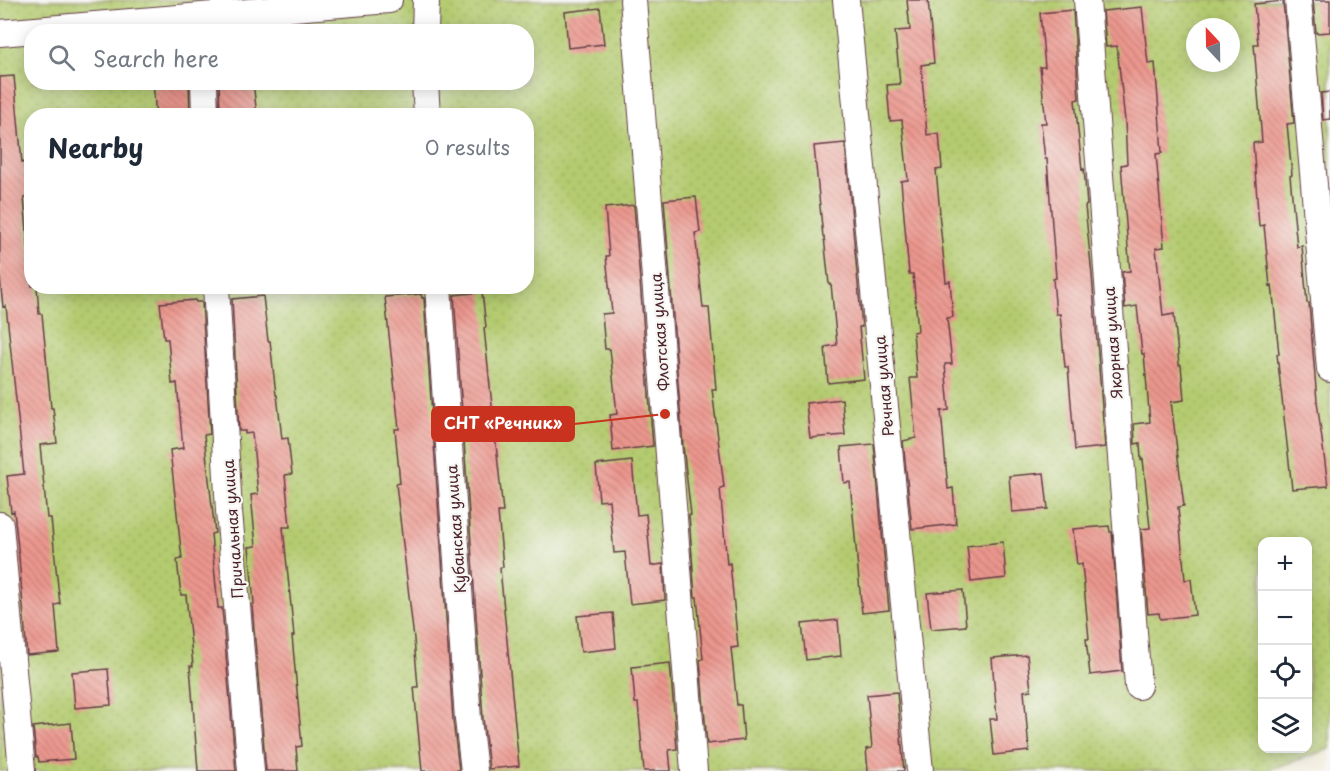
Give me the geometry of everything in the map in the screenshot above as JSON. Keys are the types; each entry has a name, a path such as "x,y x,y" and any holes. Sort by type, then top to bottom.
{"street":[{"path":"203,24 389,0"},
{"path":"425,24 426,0"},
{"name":"Флотская улица","path":"633,0 693,771"},
{"name":"Речная улица","path":"846,0 920,771"},
{"name":"Якорная улица","path":"1087,0 1138,686"},
{"path":"1298,0 1330,369"},
{"path":"0,33 24,32"},
{"path":"204,90 205,108"},
{"path":"425,90 426,108"},
{"name":"Причальная улица","path":"216,294 230,511 251,771"},
{"name":"Кубанская улица","path":"439,294 474,771"},
{"path":"0,525 22,771"}],"green space":[{"path":"0,0 1330,0 1330,749 1265,771 0,771"}],"building":[{"path":"907,0 928,0 934,63 921,65 927,135 939,133 942,169 936,170 939,213 946,282 950,281 953,317 947,318 952,364 945,364 949,410 941,411 948,489 953,488 956,524 912,529 903,441 916,438 910,378 917,378 913,332 918,331 913,274 909,274 901,181 908,180 902,120 890,121 887,85 900,84 895,31 910,30"},
{"path":"1313,0 1330,0 1330,32 1316,33"},
{"path":"1283,1 1294,123 1287,124 1292,175 1290,176 1297,247 1302,246 1307,303 1309,303 1317,401 1328,486 1292,489 1272,285 1270,286 1264,225 1259,226 1253,143 1262,142 1254,44 1258,44 1254,4"},
{"path":"1142,7 1148,64 1155,63 1162,153 1156,154 1164,247 1156,248 1163,316 1174,314 1179,365 1181,365 1184,400 1171,402 1184,506 1178,507 1185,580 1191,579 1195,615 1160,619 1159,613 1148,614 1141,529 1150,528 1143,459 1141,460 1140,443 1135,444 1134,424 1150,422 1144,354 1142,354 1137,306 1125,308 1122,272 1130,271 1121,165 1127,164 1125,121 1117,46 1106,47 1103,11"},
{"path":"600,8 604,44 568,48 565,12"},
{"path":"1073,10 1079,99 1075,100 1082,170 1084,169 1105,447 1075,450 1068,367 1065,367 1060,314 1056,314 1053,279 1056,278 1047,159 1045,159 1041,123 1046,123 1040,67 1045,67 1040,13"},
{"path":"14,76 22,163 24,163 24,294 38,294 39,314 42,314 51,408 53,408 57,443 40,445 47,518 51,518 60,604 55,605 59,652 27,655 14,511 11,512 7,476 24,474 6,306 3,307 0,278 0,77"},
{"path":"154,90 189,90 190,108 155,108"},
{"path":"219,90 254,90 256,108 220,108"},
{"path":"1330,92 1330,119 1323,120 1321,93"},
{"path":"845,143 862,327 859,327 864,379 828,383 825,347 837,345 814,146"},
{"path":"696,197 700,232 695,233 703,308 709,308 716,389 712,389 724,487 720,488 738,647 731,648 737,705 741,705 744,740 707,744 700,660 703,659 697,597 695,597 689,515 691,515 683,446 664,200"},
{"path":"634,205 653,446 613,451 610,415 617,414 610,349 605,349 602,314 612,313 606,256 609,256 605,208"},
{"path":"421,294 424,298 453,720 459,770 453,771 422,771 414,687 418,687 414,639 396,484 400,483 395,429 399,429 385,297"},
{"path":"482,294 503,512 498,512 503,567 500,568 519,766 489,769 483,718 454,295"},
{"path":"263,296 282,439 288,438 292,474 285,475 290,527 283,527 302,746 296,747 298,771 266,771 249,547 256,546 251,495 258,494 252,433 245,434 245,431 239,431 232,299"},
{"path":"195,300 202,302 210,434 204,435 215,533 211,534 218,608 222,608 236,771 198,771 190,666 193,666 186,595 181,595 177,560 182,559 170,450 183,448 177,383 172,384 168,339 164,339 160,303"},
{"path":"842,399 845,435 810,438 806,403"},
{"path":"874,444 889,610 862,613 850,482 844,483 841,447"},
{"path":"632,461 637,515 646,514 651,566 663,564 665,600 630,604 625,552 614,553 609,500 599,501 596,465"},
{"path":"1044,473 1048,509 1012,512 1009,476"},
{"path":"1109,526 1112,532 1122,671 1090,675 1082,564 1077,565 1073,529"},
{"path":"1003,542 1006,578 971,582 967,546"},
{"path":"963,590 966,626 931,629 927,593"},
{"path":"613,613 616,648 581,652 577,616"},
{"path":"838,620 841,656 806,660 802,624"},
{"path":"1027,655 1031,690 1024,691 1029,751 994,755 990,719 997,719 992,658"},
{"path":"670,663 677,749 669,750 671,771 644,771 638,703 635,703 632,667"},
{"path":"108,669 111,705 75,708 72,672"},
{"path":"897,692 904,771 868,771 866,749 872,748 867,695"},
{"path":"71,723 74,759 39,762 36,757 33,727"}],"place":[{"name":"СНТ «Речник»","path":"665,414"}]}
